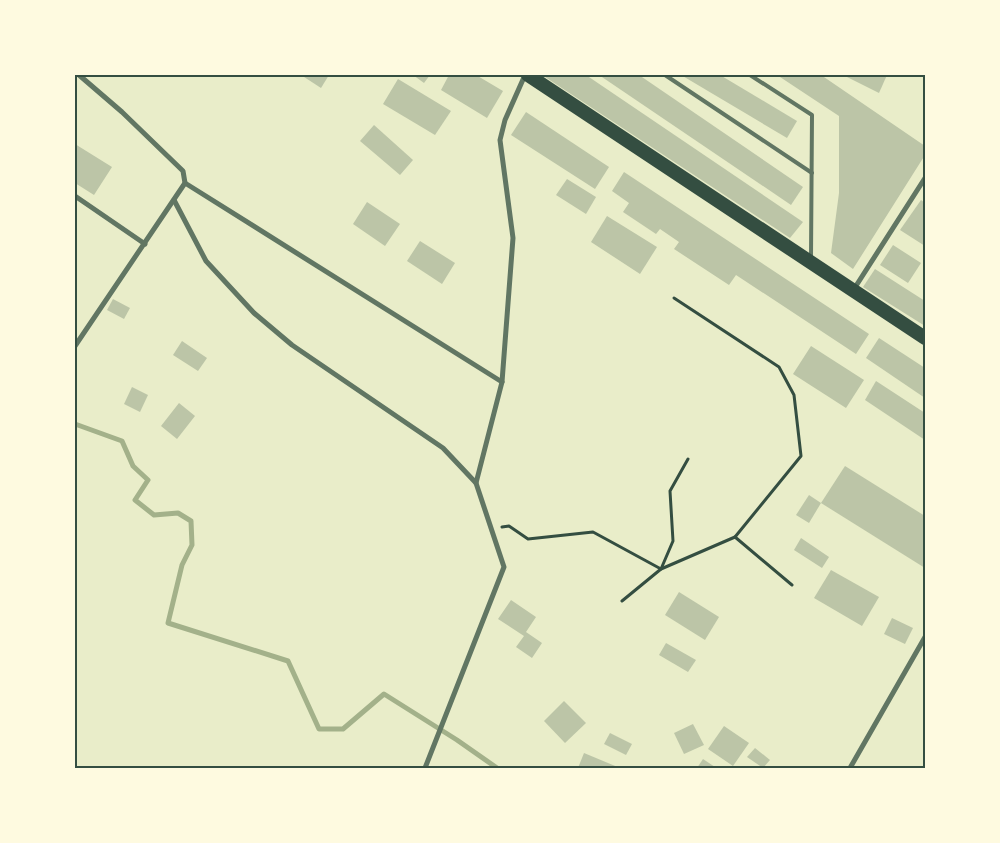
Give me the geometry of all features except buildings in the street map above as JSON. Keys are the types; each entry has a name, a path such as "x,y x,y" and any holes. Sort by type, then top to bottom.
{"highway":[{"path":"526,75 925,338"}],"street":[{"path":"75,346 185,183 183,171 122,112 79,75"},
{"path":"476,484 502,382 513,238 500,140 505,120 526,75"},
{"path":"854,290 925,178"},
{"path":"185,183 502,382"},
{"path":"75,196 144,244"},
{"path":"174,200 206,261 254,313 292,345 444,448 476,484 504,567 425,768"},
{"path":"850,768 925,637"}],"lane":[{"path":"665,75 812,173"},
{"path":"750,75 812,115 810,262"}],"path":[{"path":"622,601 661,569 735,537 801,456 794,396 779,367 674,298"},
{"path":"661,569 673,541 670,491 688,459"},
{"path":"492,530 509,526 528,539 593,532 661,569"},
{"path":"735,537 792,585"}],"waterway":[{"path":"75,424 122,441 133,466 148,480 135,500 154,515 178,513 191,521 192,545 182,565 168,623 288,661 319,729 343,729 384,694 457,740 497,768"}]}
